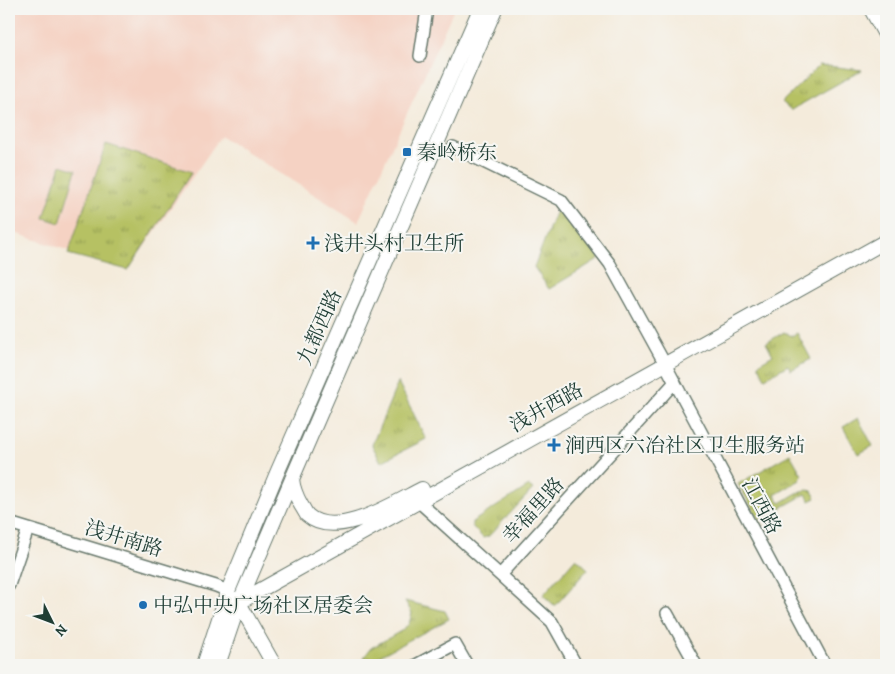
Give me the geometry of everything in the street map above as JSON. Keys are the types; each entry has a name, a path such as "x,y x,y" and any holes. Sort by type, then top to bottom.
{"main road":[{"name":"九都西路","path":"204,665 227,594 277,473 480,9"},
{"name":"九都西路","path":"218,665 239,603 495,9"},
{"path":"871,9 886,36"},
{"path":"879,9 886,20"},
{"name":"浅井西路","path":"239,603 886,231"},
{"name":"浅井西路","path":"292,480 295,494 307,514 321,522 338,524 360,519 437,482 886,241"},
{"path":"227,594 239,603 274,665"}],"street":[{"path":"420,56 427,9"},
{"name":"江西路","path":"453,147 561,200 610,264 675,382 825,665"},
{"name":"幸福里路","path":"500,575 675,382"},
{"path":"418,501 552,622 576,665"},
{"name":"浅井南路","path":"9,523 27,532"},
{"name":"浅井南路","path":"9,529 27,532 227,594"},
{"path":"9,585 27,532"},
{"path":"667,613 696,665"},
{"path":"416,665 455,644 467,665"}],"shaded area":[{"path":"9,9 454,9 358,222 221,136 128,270 9,231"}],"green space":[{"path":"819,65 862,70 791,110 782,102"},
{"path":"106,144 192,172 128,270 68,254"},
{"path":"61,165 76,170 60,223 44,218"},
{"path":"559,203 600,258 549,289 534,267"},
{"path":"784,332 792,336 797,333 811,359 791,370 788,365 765,378 758,364 773,355 766,343"},
{"path":"398,382 426,439 381,462 372,445"},
{"path":"858,418 873,446 858,454 843,427"},
{"path":"790,454 802,475 800,480 775,495 780,503 795,494 808,490 812,491 816,498 810,501 806,494 759,520 738,484"},
{"path":"529,486 533,489 489,536 483,538 472,526 472,522"},
{"path":"576,558 588,569 555,606 543,595"},
{"path":"405,601 445,611 449,619 366,663 364,657 371,648 401,631 409,624 412,613"}],"place":[{"name":"秦岭桥东","path":"407,152"},
{"name":"浅井头村卫生所","path":"313,243"},
{"name":"涧西区六冶社区卫生服务站","path":"554,445"},
{"name":"中弘中央广场社区居委会","path":"143,605"}]}
